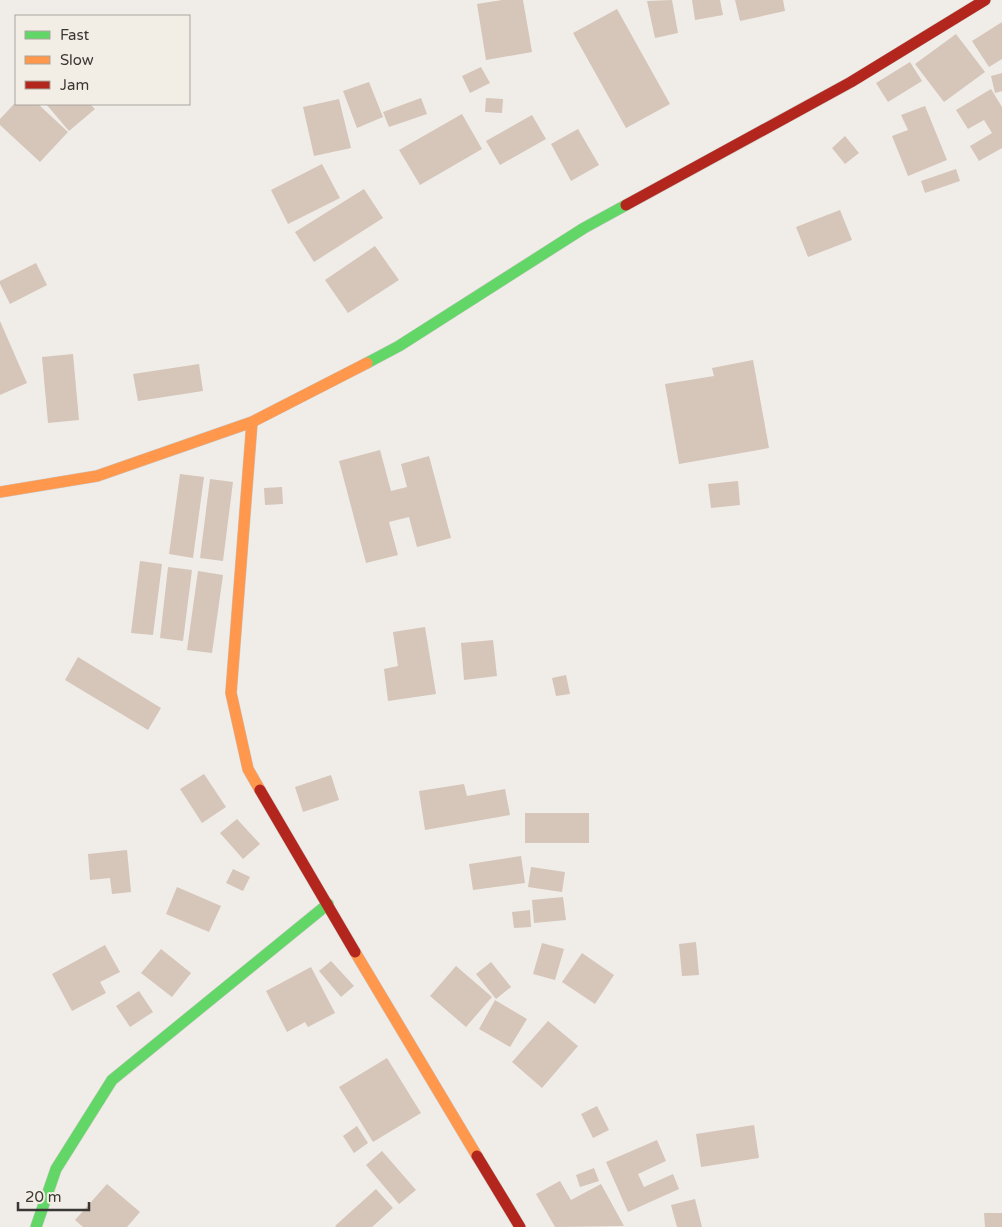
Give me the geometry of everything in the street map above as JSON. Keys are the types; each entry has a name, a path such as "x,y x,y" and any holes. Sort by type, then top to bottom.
{"street":[{"path":"0,492 98,476 252,422 399,346 584,228 851,82 985,0"},
{"path":"252,422 231,693 248,769 344,934 520,1227"},
{"path":"36,1227 56,1169 112,1080 328,904"}],"building":[{"path":"502,0 523,0 532,52 486,60 477,4"},
{"path":"672,0 678,33 655,38 647,1"},
{"path":"692,0 720,0 723,15 695,20"},
{"path":"735,0 783,0 785,11 740,21"},
{"path":"617,9 670,104 626,128 573,33"},
{"path":"1002,22 1002,59 989,67 972,41"},
{"path":"956,34 985,72 944,102 915,64"},
{"path":"910,62 922,81 888,102 876,83"},
{"path":"481,67 490,83 470,93 462,76"},
{"path":"1002,73 1002,91 995,93 991,76"},
{"path":"369,82 383,117 357,128 343,91"},
{"path":"991,89 1002,107 1002,148 979,161 970,146 992,133 984,120 968,129 956,110"},
{"path":"421,98 427,114 389,127 383,112"},
{"path":"486,98 503,99 502,113 485,112"},
{"path":"339,99 351,148 314,156 303,107"},
{"path":"15,103 15,105 39,105 68,132 40,162 0,125 0,119"},
{"path":"47,105 91,105 95,109 69,131"},
{"path":"925,106 947,160 908,176 892,136 908,130 901,115"},
{"path":"462,114 482,149 420,185 399,150"},
{"path":"532,115 546,139 500,165 486,141"},
{"path":"578,129 599,165 571,181 551,144"},
{"path":"845,136 859,153 845,164 832,148"},
{"path":"322,164 340,198 288,224 271,190"},
{"path":"956,169 960,181 925,193 921,181"},
{"path":"364,189 383,218 314,262 295,232"},
{"path":"840,210 852,240 808,257 796,227"},
{"path":"375,246 399,280 348,313 325,280"},
{"path":"36,263 47,285 10,304 0,281"},
{"path":"0,321 27,383 0,395"},
{"path":"73,354 79,420 48,423 42,357"},
{"path":"753,360 769,448 679,464 665,384 714,376 712,368"},
{"path":"199,364 203,391 138,401 133,374"},
{"path":"380,450 391,491 407,487 401,464 429,456 451,538 417,547 409,517 389,522 398,555 366,563 339,461"},
{"path":"180,474 204,477 193,558 169,554"},
{"path":"210,479 233,482 223,561 200,558"},
{"path":"738,481 740,505 711,508 708,484"},
{"path":"282,487 283,504 265,505 264,488"},
{"path":"140,561 162,564 153,635 131,633"},
{"path":"168,567 192,570 183,641 160,638"},
{"path":"198,571 223,575 212,653 187,650"},
{"path":"425,627 436,694 388,701 384,669 398,666 393,632"},
{"path":"493,640 497,676 464,680 461,643"},
{"path":"78,657 161,708 148,730 65,680"},
{"path":"566,675 570,694 556,696 552,678"},
{"path":"204,774 226,807 202,823 180,789"},
{"path":"331,775 339,800 303,812 295,787"},
{"path":"464,784 467,796 505,789 510,815 425,830 419,791"},
{"path":"525,813 589,813 589,843 525,843"},
{"path":"237,819 260,844 243,859 220,833"},
{"path":"127,850 131,892 112,894 110,878 90,880 88,854"},
{"path":"521,856 525,883 473,890 469,864"},
{"path":"531,867 565,872 562,892 528,887"},
{"path":"233,869 250,877 243,891 226,883"},
{"path":"177,887 221,906 209,932 166,914"},
{"path":"563,897 566,920 534,923 532,900"},
{"path":"530,910 531,927 514,928 512,912"},
{"path":"696,942 699,975 682,976 679,944"},
{"path":"542,943 564,949 555,980 533,974"},
{"path":"105,945 120,972 100,982 106,993 72,1011 52,974"},
{"path":"161,949 191,973 172,997 141,973"},
{"path":"582,953 614,975 595,1004 562,982"},
{"path":"331,961 354,986 341,997 319,971"},
{"path":"491,962 511,987 496,999 476,974"},
{"path":"456,966 492,997 466,1027 430,996"},
{"path":"311,967 335,1013 308,1027 305,1022 287,1032 266,991"},
{"path":"139,991 153,1012 130,1027 116,1006"},
{"path":"495,1000 527,1019 510,1047 479,1029"},
{"path":"548,1021 578,1046 542,1088 512,1062"},
{"path":"387,1058 421,1113 373,1142 339,1087"},
{"path":"597,1106 609,1130 593,1138 581,1114"},
{"path":"754,1125 759,1158 701,1167 696,1134"},
{"path":"357,1126 368,1143 354,1153 343,1136"},
{"path":"657,1140 666,1161 638,1174 644,1187 673,1174 679,1189 628,1212 606,1162"},
{"path":"382,1151 416,1190 399,1204 366,1165"},
{"path":"594,1168 599,1181 580,1187 576,1175"},
{"path":"560,1181 571,1200 601,1184 624,1226 555,1227 536,1194"},
{"path":"107,1184 140,1212 127,1227 83,1227 75,1220"},
{"path":"376,1189 393,1208 372,1227 335,1226"},
{"path":"695,1199 702,1227 677,1227 671,1205"},
{"path":"984,1213 1002,1213 1002,1227 985,1227"}],"traffic: fast":[{"path":"367,363 399,346 584,228 626,205"},
{"path":"36,1227 56,1169 112,1080 328,904"}],"traffic: slow":[{"path":"0,492 97,476 252,422 367,363"},
{"path":"252,422 231,693 248,769 260,790"},
{"path":"355,952 477,1156"}],"traffic: jam":[{"path":"626,205 851,82 985,0"},
{"path":"260,790 355,952"},
{"path":"477,1156 520,1227"}]}
